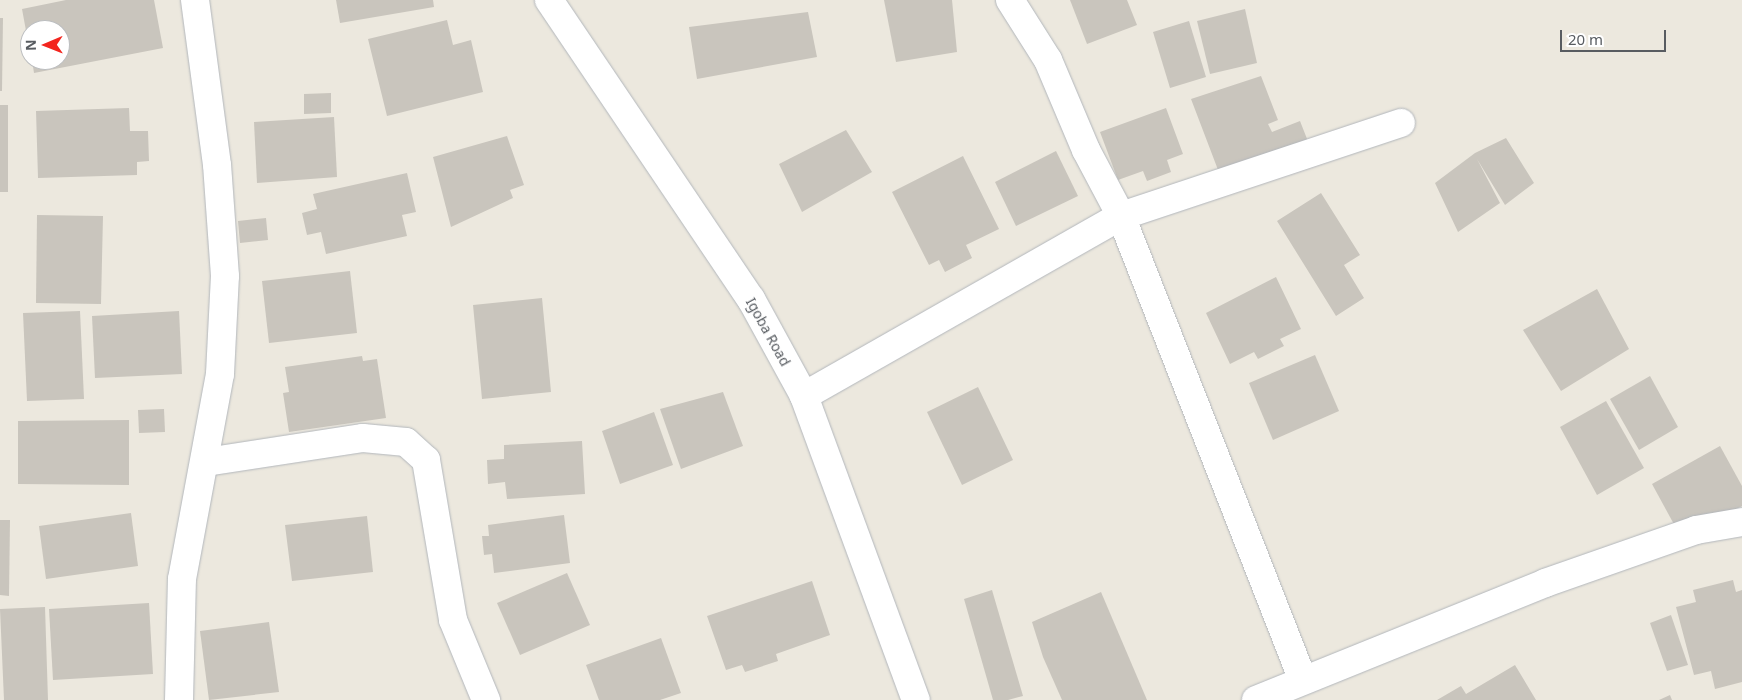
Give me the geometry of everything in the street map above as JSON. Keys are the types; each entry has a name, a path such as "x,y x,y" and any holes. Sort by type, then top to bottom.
{"street":[{"path":"179,700 182,578 206,462 220,374 224,276 217,165 195,0"},
{"name":"Igoba Road","path":"549,0 751,300 804,396 916,700"},
{"path":"1010,0 1048,60 1086,150 1121,216 1303,681"},
{"path":"804,396 1121,216 1401,122"},
{"path":"206,462 363,438 406,442 426,460 453,620 486,700"},
{"path":"1256,700 1545,583 1696,530 1742,522"}],"building":[{"path":"66,0 154,0 163,48 70,66 70,20 24,20 22,9"},
{"path":"336,0 433,0 434,7 340,23"},
{"path":"884,0 952,0 957,52 896,62"},
{"path":"1070,0 1127,0 1137,25 1087,44"},
{"path":"1245,9 1257,63 1210,74 1197,21"},
{"path":"808,12 817,57 697,79 689,27"},
{"path":"0,18 3,18 2,91 0,91"},
{"path":"447,20 453,45 471,40 483,92 387,116 368,39"},
{"path":"1189,21 1206,77 1170,88 1153,32"},
{"path":"34,70 49,70 34,73"},
{"path":"1261,76 1278,120 1268,124 1272,132 1300,121 1311,149 1223,183 1191,99"},
{"path":"331,93 331,113 304,114 304,94"},
{"path":"0,105 8,105 8,192 0,192"},
{"path":"129,108 130,131 148,131 149,161 137,162 137,175 38,178 36,111"},
{"path":"1166,108 1183,154 1167,160 1171,172 1147,181 1143,171 1118,180 1100,132"},
{"path":"334,117 337,177 257,183 254,122"},
{"path":"846,130 872,172 802,212 779,164"},
{"path":"507,136 524,185 510,190 513,198 451,227 433,157"},
{"path":"1506,138 1534,183 1505,205 1477,159 1500,203 1458,232 1435,183 1475,153"},
{"path":"1056,151 1078,196 1016,226 995,182"},
{"path":"963,156 999,229 966,245 972,258 945,272 939,260 929,265 892,192"},
{"path":"407,173 416,212 402,215 407,236 326,254 321,232 307,235 302,213 317,209 313,194"},
{"path":"1321,193 1360,255 1344,265 1364,298 1336,316 1277,221"},
{"path":"37,215 103,216 101,304 36,303"},
{"path":"266,218 268,240 240,243 238,221"},
{"path":"350,271 357,333 269,343 262,281"},
{"path":"1276,277 1301,329 1280,339 1284,346 1258,359 1254,352 1230,364 1206,313"},
{"path":"1597,289 1629,349 1561,391 1523,330"},
{"path":"542,298 551,392 482,399 473,305"},
{"path":"80,311 84,399 27,401 23,313"},
{"path":"179,311 182,374 95,378 92,316"},
{"path":"1315,355 1339,411 1273,440 1249,383"},
{"path":"362,356 363,361 377,359 386,418 289,432 283,393 289,392 285,367"},
{"path":"1650,376 1678,427 1639,450 1610,399"},
{"path":"978,387 1013,460 962,485 927,412"},
{"path":"723,392 743,446 681,469 660,409"},
{"path":"1606,401 1644,468 1597,495 1560,427"},
{"path":"164,409 165,432 139,433 138,410"},
{"path":"654,412 673,465 620,484 602,431"},
{"path":"129,420 129,485 18,484 18,421"},
{"path":"582,441 585,494 507,499 505,482 488,484 487,460 504,459 504,445"},
{"path":"1720,446 1742,486 1742,506 1682,539 1652,484"},
{"path":"131,513 138,566 46,579 39,526"},
{"path":"564,515 570,563 494,573 492,554 484,555 482,536 489,536 488,525"},
{"path":"367,516 373,572 292,581 285,525"},
{"path":"0,520 10,520 9,596 0,595"},
{"path":"567,573 590,625 520,655 497,603"},
{"path":"1733,580 1736,592 1742,590 1742,682 1715,689 1711,671 1694,675 1676,607 1696,602 1693,590"},
{"path":"812,581 830,635 776,654 778,661 745,672 742,665 726,670 707,616"},
{"path":"992,590 1023,696 1008,700 993,700 964,599"},
{"path":"1101,592 1147,700 1062,700 1043,657 1032,622"},
{"path":"149,603 153,674 53,680 49,609"},
{"path":"45,607 48,700 4,700 0,609"},
{"path":"1671,615 1688,665 1667,671 1650,623"},
{"path":"269,622 279,692 209,700 200,631"},
{"path":"661,638 681,693 660,700 599,700 586,665"},
{"path":"1515,665 1536,700 1437,700 1461,686 1466,694"},
{"path":"1670,695 1672,700 1659,700"}]}
